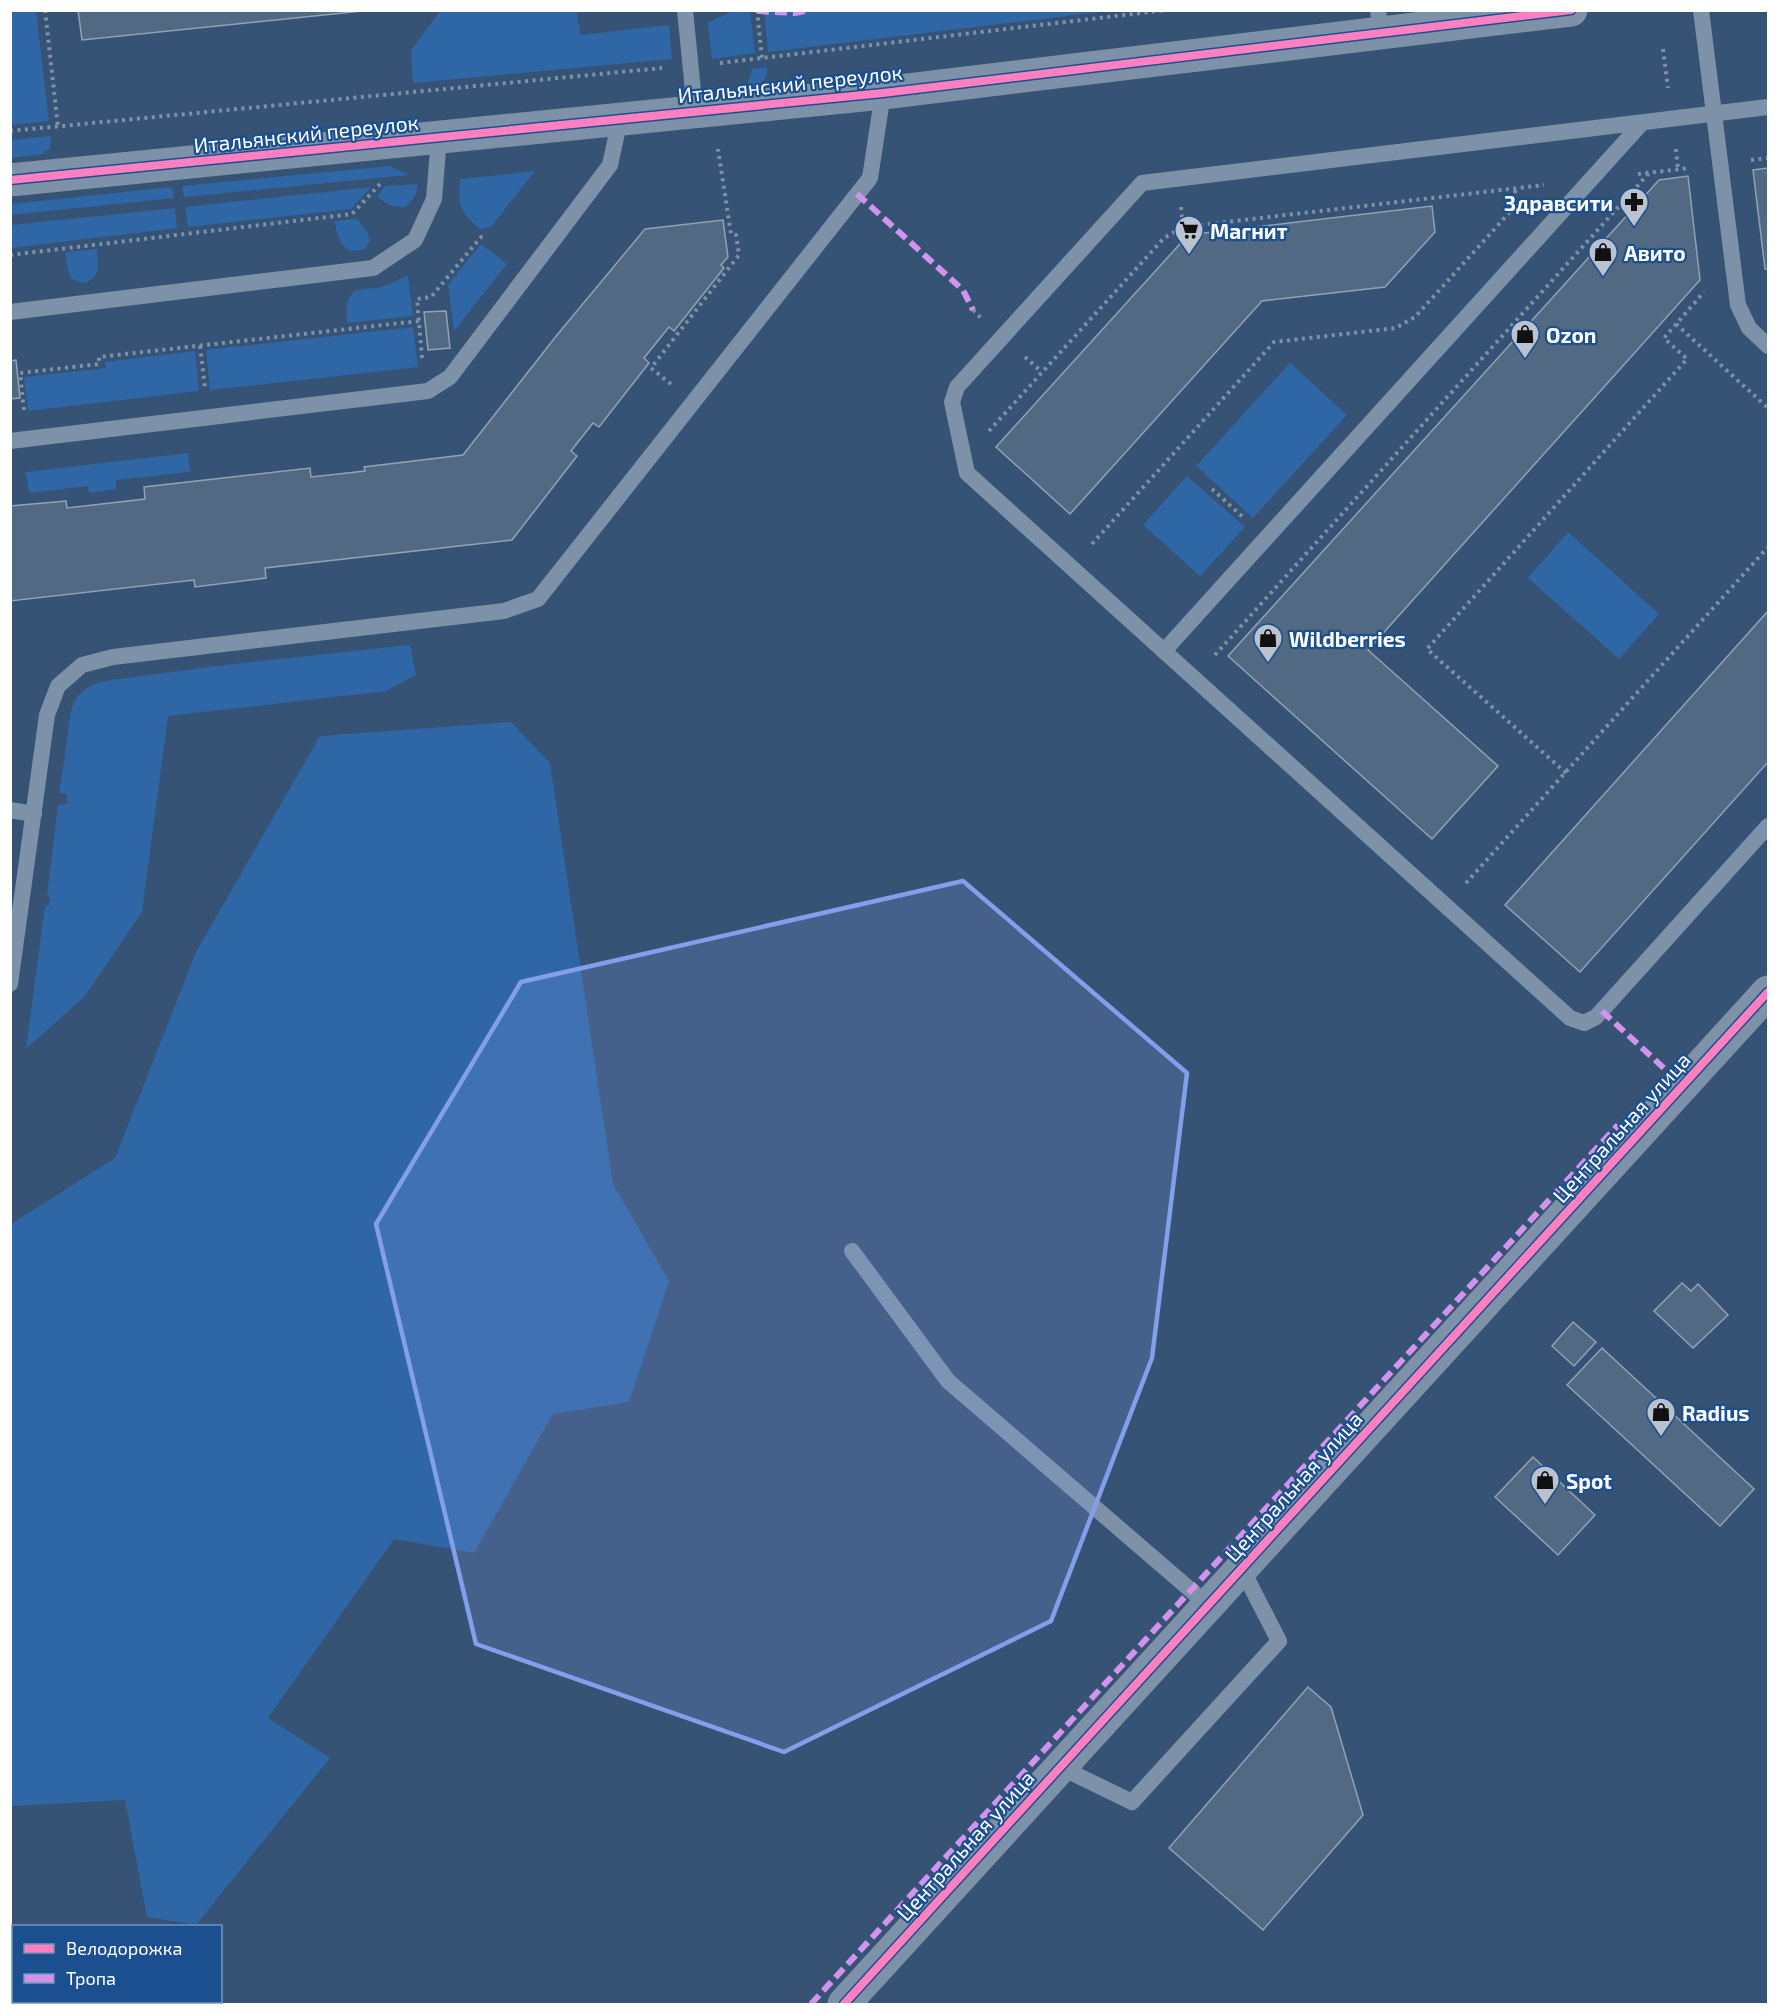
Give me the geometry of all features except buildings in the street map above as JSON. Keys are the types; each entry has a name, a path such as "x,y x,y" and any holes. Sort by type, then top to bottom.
{"street":[{"name":"Итальянский переулок","path":"10,180 883,93 1380,22 1571,10"},
{"name":"Центральная улица","path":"844,2004 1768,992"}],"lane":[{"path":"685,10 695,111"},
{"path":"1701,10 1738,305 1749,328 1768,346"},
{"path":"10,984 47,715 58,686 82,665 113,657 504,611 538,599 870,178 883,93"},
{"path":"1768,107 1142,183 957,387 952,402 967,473 1570,1018 1584,1023 1596,1017 1768,826"},
{"path":"10,441 428,391 450,377 610,165 620,119"},
{"path":"1164,651 1642,123"},
{"path":"10,312 373,267 415,240 434,199 439,138"},
{"path":"10,810 34,814"},
{"path":"852,1251 948,1381 1208,1605"},
{"path":"1060,1767 1132,1802 1279,1641 1242,1569"}],"path":[{"path":"45,10 58,127"},
{"path":"757,10 762,58"},
{"path":"713,64 1166,10"},
{"path":"10,131 671,67"},
{"path":"674,387 651,368 739,255 736,235 731,234 717,141"},
{"path":"987,433 1164,238 1183,228 1768,158"},
{"path":"1195,678 1649,173"},
{"path":"10,255 352,214 382,182"},
{"path":"1071,567 1274,342 1396,328 1415,317 1509,213 1516,189"},
{"path":"423,368 417,299 431,297 481,237 486,240"},
{"path":"1566,773 1427,649 1687,359 1664,338 1709,287"},
{"path":"25,417 20,373 99,364 99,357 419,321"},
{"path":"1676,324 1768,408"},
{"path":"200,346 205,394"},
{"path":"1446,906 1768,547"}],"highlighted area":[{"path":"963,881 1187,1073 1152,1358 1051,1621 784,1752 476,1644 376,1224 521,982"}],"shaded area":[{"path":"11,10 36,11 49,121 11,125"},
{"path":"576,10 581,35 669,25 672,59 413,83 411,50 440,11"},
{"path":"764,10 1108,10 1108,11 768,52"},
{"path":"732,11 750,11 755,53 712,59 708,23"},
{"path":"767,67 765,79 755,85 747,86 752,69"},
{"path":"51,136 50,148 43,154 11,158 11,140"},
{"path":"390,166 408,175 184,197 182,186"},
{"path":"535,171 491,227 480,229 464,213 459,195 460,179"},
{"path":"417,184 414,197 405,207 390,205 377,196 385,186"},
{"path":"172,187 174,198 11,215 11,204"},
{"path":"371,187 351,209 188,227 185,207"},
{"path":"175,208 177,228 11,248 11,225"},
{"path":"357,219 368,233 370,241 365,249 351,251 342,245 334,221"},
{"path":"481,244 507,264 454,331 448,285"},
{"path":"97,249 98,270 93,278 83,283 72,279 65,252"},
{"path":"408,276 413,316 347,323 347,307 352,294 362,289 385,286"},
{"path":"413,327 418,367 210,390 206,350"},
{"path":"195,351 199,391 28,411 24,377 106,368 105,362"},
{"path":"1290,363 1347,415 1253,518 1196,466"},
{"path":"188,453 190,472 116,480 116,489 89,493 88,486 29,493 26,472"},
{"path":"1187,476 1245,527 1200,576 1143,525"},
{"path":"1568,532 1659,614 1619,659 1528,578"},
{"path":"410,645 416,675 386,691 168,716 142,912 85,996 26,1049 45,906 49,905 50,897 47,896 58,805 67,804 67,794 59,793 70,718 75,700 80,694 98,683 111,680 232,664"},
{"path":"511,722 550,763 613,1184 669,1281 629,1402 553,1414 474,1553 394,1539 268,1718 330,1758 196,1925 147,1917 125,1800 11,1806 11,1224 115,1158 196,952 320,736"}],"marked path":[{"path":"757,11 795,13 811,10"},
{"path":"857,194 963,290 973,310"},
{"path":"1602,1011 1667,1071"},
{"path":"811,2004 1618,1125"}],"cycle path":[{"path":"10,180 883,93 1571,10"},
{"path":"844,2004 1768,992"}],"place":[{"name":"Здравсити","path":"1634,228"},
{"name":"Магнит","path":"1189,256"},
{"name":"Авито","path":"1603,278"},
{"name":"Ozon","path":"1525,360"},
{"name":"Wildberries","path":"1268,664"},
{"name":"Radius","path":"1661,1438"},
{"name":"Spot","path":"1545,1506"}]}
